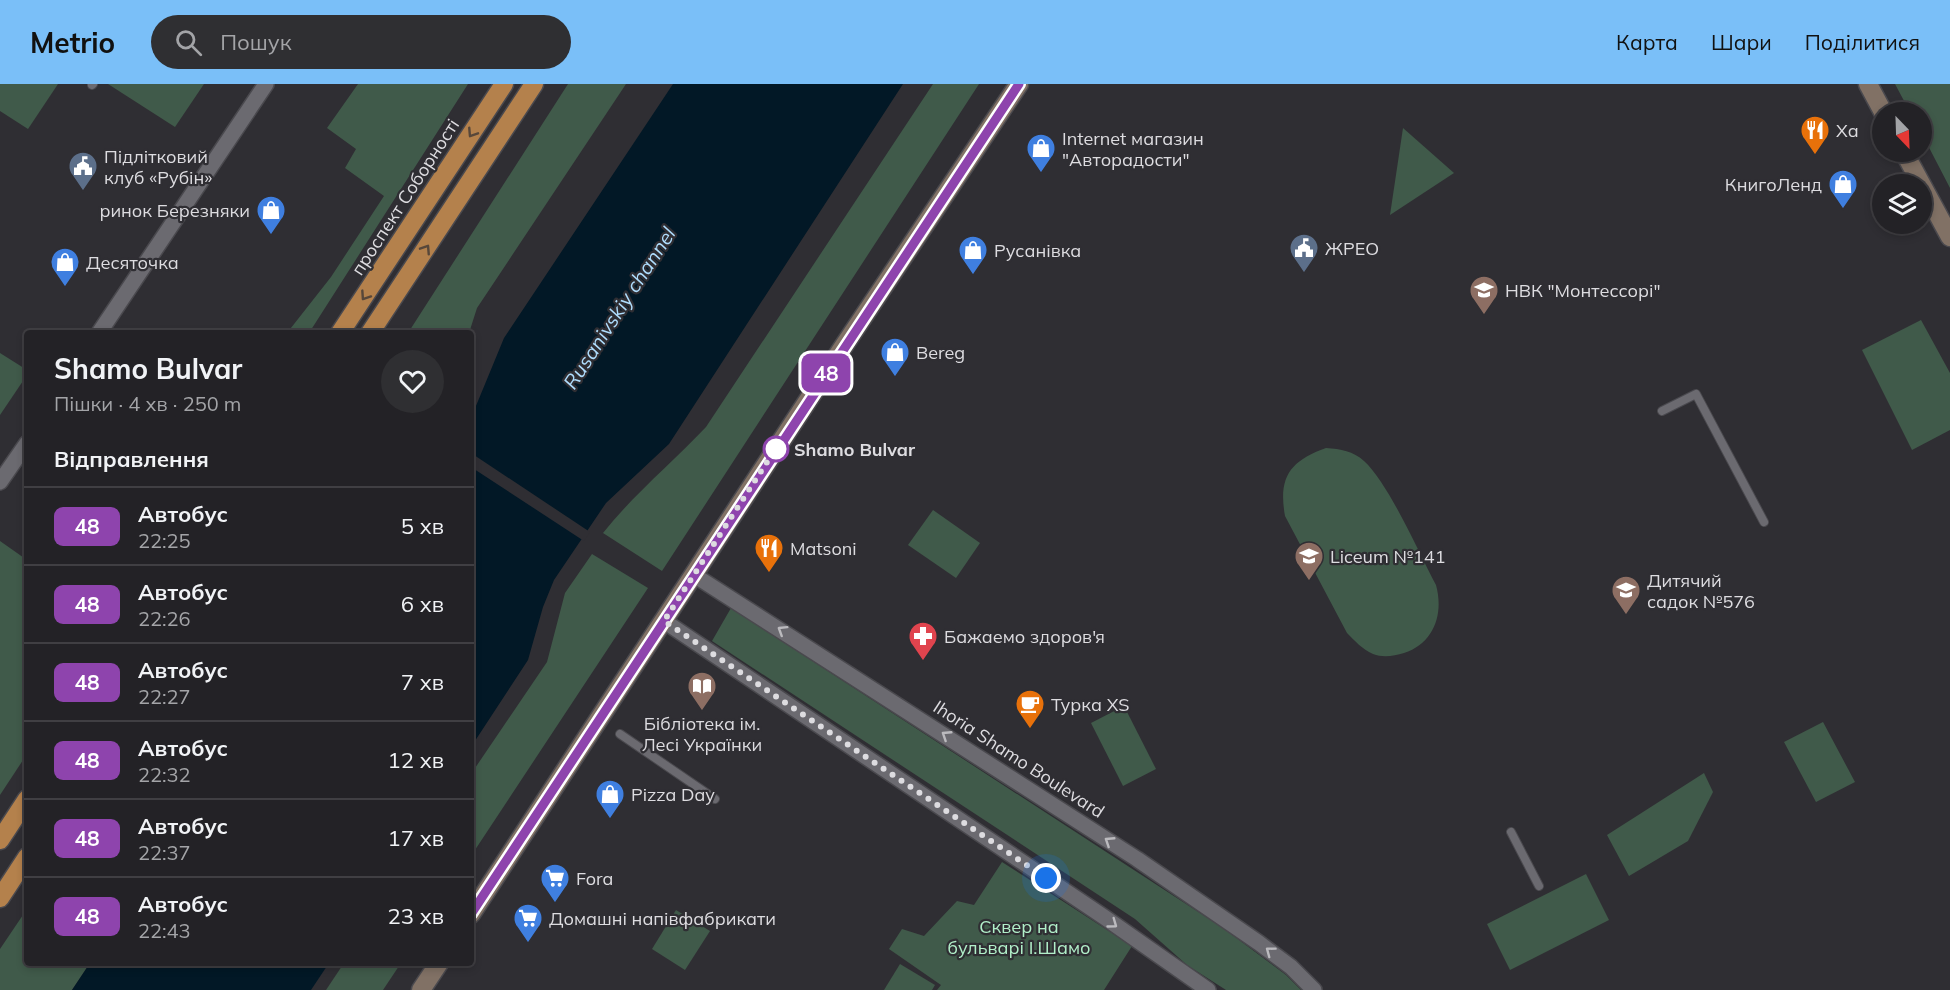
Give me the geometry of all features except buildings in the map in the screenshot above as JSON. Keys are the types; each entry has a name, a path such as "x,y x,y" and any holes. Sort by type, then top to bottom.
{"highway":[{"name":"проспект Соборності","path":"342,330 504,84"},
{"path":"372,330 534,84"},
{"path":"0,840 24,804"},
{"path":"0,898 24,862"}],"street":[{"path":"101,330 266,84"},
{"path":"474,909 693,574 1019,84"},
{"path":"1868,84 1878,102"},
{"path":"1909,162 1950,237"},
{"path":"0,482 24,447"},
{"name":"Ihoria Shamo Boulevard","path":"693,574 1137,858 1251,937 1291,967 1314,990"},
{"path":"664,621 1104,917 1208,990"},
{"path":"421,990 437,966"}],"lane":[{"path":"1662,411 1696,394 1764,522"},
{"path":"620,734 715,799"},
{"path":"1511,832 1539,886"}],"green space":[{"path":"0,84 58,84 28,129 0,111"},
{"path":"108,84 204,84 175,127"},
{"path":"358,84 468,84 311,330 289,330 331,277 384,196 345,168 356,149 327,128"},
{"path":"568,84 626,84 477,308 470,330 410,330"},
{"path":"933,84 979,84 662,571 603,533 640,492 706,427"},
{"path":"1895,84 1950,84 1950,188 1932,153 1932,102 1905,102"},
{"path":"1403,128 1454,173 1390,215"},
{"path":"1921,320 1950,373 1950,430 1912,450 1862,350"},
{"path":"0,353 24,368 24,379 0,415"},
{"path":"1326,448 1356,455 1374,472 1393,502 1436,585 1439,606 1434,626 1423,642 1404,653 1388,656 1373,654 1347,633 1285,516 1283,491 1289,472 1303,459"},
{"path":"933,510 980,543 956,578 908,545"},
{"path":"0,541 24,558 24,759 0,795"},
{"path":"592,554 648,588 474,851 474,770 547,662 565,593"},
{"path":"731,608 1223,928 1286,975 1301,990 1226,990 1187,965 1135,919 712,641"},
{"path":"1124,706 1156,769 1123,786 1091,723"},
{"path":"1823,722 1855,782 1816,802 1784,742"},
{"path":"1704,773 1713,792 1688,841 1629,876 1607,835"},
{"name":"Сквер на бульварі І.Шамо","path":"1002,862 1132,946 1104,990 937,990 941,985 889,949 902,929 924,936 957,901 974,905"},
{"path":"1586,874 1609,920 1510,970 1487,924"},
{"path":"676,910 710,931 685,970 652,949"},
{"path":"24,913 24,966 88,966 72,990 0,990 0,949"},
{"path":"900,964 935,985 932,990 884,990"},
{"path":"342,966 399,966 383,990 326,990"}],"water":[{"name":"Rusanivskiy channel","path":"673,84 903,84 669,444 606,503 554,580 543,607 528,660 474,742 474,411 504,338"},
{"path":"88,966 327,966 311,990 72,990"}],"pier":[{"path":"474,455 590,532 584,541 474,469"}],"bus line":[{"name":"48","path":"474,909 829,368 1019,84"}],"place":[{"name":"Ха","path":"1815,156"},
{"name":"Internet магазин \"Авторадости\"","path":"1041,174"},
{"name":"Підлітковий клуб «Рубін»","path":"83,192"},
{"name":"КнигоЛенд","path":"1843,210"},
{"name":"ринок Березняки","path":"271,236"},
{"name":"ЖРЕО","path":"1304,274"},
{"name":"Русанівка","path":"973,276"},
{"name":"Десяточка","path":"65,288"},
{"name":"НВК \"Монтессорі\"","path":"1484,316"},
{"name":"Bereg","path":"895,378"},
{"name":"Shamo Bulvar","path":"776,449"},
{"name":"Matsoni","path":"769,574"},
{"name":"Liceum №141","path":"1309,582"},
{"name":"Дитячий садок №576","path":"1626,616"},
{"name":"Бажаемо здоров'я","path":"923,662"},
{"name":"Бібліотека ім. Лесі Українки","path":"702,712"},
{"name":"Турка XS","path":"1030,730"},
{"name":"Pizza Day","path":"610,820"},
{"name":"Fora","path":"555,904"},
{"name":"Домашні напівфабрикати","path":"528,944"}],"route":[{"path":"776,449 780,442 664,621 783,698 1046,878"}]}
